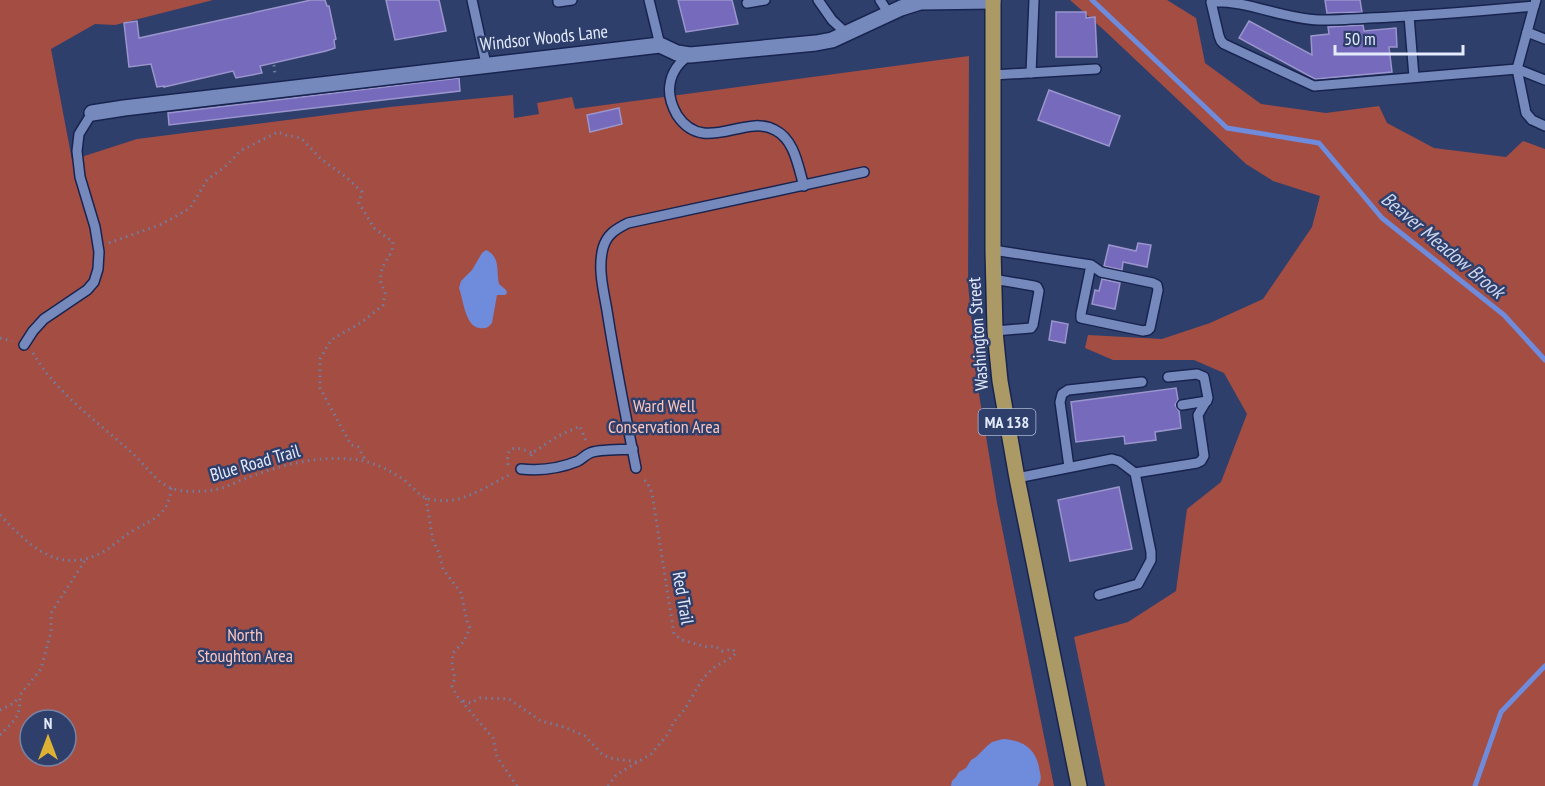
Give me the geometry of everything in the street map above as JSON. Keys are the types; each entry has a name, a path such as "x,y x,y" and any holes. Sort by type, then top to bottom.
{"main road":[{"name":"Washington Street","path":"993,0 993,279 1000,381 1017,478 1079,786"}],"street":[{"name":"Windsor Woods Lane","path":"92,113 486,64 660,45 680,54 690,55 816,43 832,40 901,8 920,2 993,0"}],"lane":[{"path":"472,0 486,64"},
{"path":"558,0 558,2 572,0"},
{"path":"649,0 660,45"},
{"path":"747,3 765,0"},
{"path":"818,0 832,20 847,34"},
{"path":"880,0 888,14"},
{"path":"1031,73 1034,0"},
{"path":"1545,80 1517,69 1314,86 1224,44 1219,36 1208,1 1246,5 1318,20 1409,16 1535,3 1517,69 1526,113 1532,120 1545,126"},
{"path":"1409,16 1414,77"},
{"path":"1527,32 1545,39"},
{"path":"690,55 677,66 670,83 670,97 681,120 690,128 707,133 755,126 776,130 784,136 794,152 804,186"},
{"path":"993,75 1096,69"},
{"path":"24,345 44,319 87,290 97,275 99,258 96,234 79,173 77,151 79,134 92,113"},
{"path":"639,472 601,276 601,259 611,232 628,223 864,172"},
{"path":"993,250 1091,265 1101,272 1157,285 1158,290 1148,330 1143,331 1081,318 1091,265"},
{"path":"993,279 1034,286 1039,291 1031,328 995,331"},
{"path":"1135,473 1197,463 1203,458 1198,415 1207,400 1206,380 1203,375 1197,374 1168,377"},
{"path":"1069,467 1060,402 1062,394 1068,390 1142,382"},
{"path":"1182,405 1207,400"},
{"path":"521,469 537,470 564,465 577,461 591,452 633,449"},
{"path":"1017,478 1116,459 1135,473 1152,556 1138,584 1099,595"}],"path":[{"path":"101,245 162,224 190,207 207,180 227,165 240,151 278,132 302,138 321,159 362,192 359,203 374,228 393,242 392,251 383,266 380,280 385,293 383,305 362,322 332,340 320,359 320,389 351,445 358,447 366,461"},
{"path":"0,338 24,345 31,350 40,366 81,408 136,456 154,476 171,488 168,502 160,514 130,532 101,554 86,559 70,561 49,556 30,545 0,515"},
{"path":"517,786 497,757 493,738 461,701 452,686 455,678 452,667 453,654 464,641 470,628 461,593 442,570 439,553 433,541 426,498 457,499 470,495 521,469 530,461 532,453 558,436 580,426 591,452"},
{"path":"512,474 507,461 510,450 519,447 532,453"},
{"name":"Blue Road Trail","path":"171,488 210,491 291,465 339,458 373,463 394,473 426,498"},
{"name":"Red Trail","path":"608,786 616,775 650,755 669,733 673,723 703,678 716,666 731,659 735,652 732,649 722,651 715,646 706,647 682,640 674,634 652,493 639,472"},
{"path":"0,710 14,703 41,669 51,632 51,613 86,559"},
{"path":"0,735 18,716 19,697"},
{"path":"461,701 471,703 480,698 509,699 539,720 566,727 586,738 608,758 639,762"}],"green space":[{"name":"Ward Well Conservation Area","path":"0,0 213,0 115,25 95,24 51,49 72,160 137,139 390,107 513,95 514,118 539,114 537,103 572,97 575,109 969,56 968,285 979,394 997,503 1054,786 0,786"},
{"path":"1070,0 1167,0 1196,18 1205,63 1261,104 1326,113 1379,106 1387,123 1434,148 1506,157 1523,141 1545,149 1545,786 1105,786 1074,637 1128,622 1176,591 1187,509 1221,482 1247,414 1224,373 1194,360 1113,360 1085,348 1088,335 1162,339 1210,323 1263,299 1312,227 1320,196 1273,181 1246,164"}],"water":[{"path":"486,250 496,260 499,284 507,293 497,295 492,323 488,327 481,328 474,326 468,317 459,288 461,281"},
{"path":"1003,739 1022,743 1031,750 1037,760 1041,777 1038,786 951,786 952,781 971,760 992,742"}],"building":[{"path":"311,0 325,0 329,6 336,39 334,40 335,48 260,66 262,73 236,78 233,71 164,87 157,87 151,64 129,67 124,23 137,21 139,38"},
{"path":"386,0 439,0 446,31 395,40"},
{"path":"678,0 732,0 738,24 686,32"},
{"path":"1325,0 1360,0 1362,12 1327,13"},
{"path":"1056,12 1086,12 1086,18 1095,17 1097,57 1056,57"},
{"path":"1249,21 1312,55 1311,36 1329,34 1328,27 1363,25 1364,31 1396,28 1397,47 1389,47 1392,72 1315,79 1239,38"},
{"path":"459,78 460,91 169,125 168,113"},
{"path":"1049,90 1120,116 1109,146 1038,120"},
{"path":"619,108 622,124 590,132 587,115"},
{"path":"1138,243 1151,245 1147,267 1123,262 1122,270 1104,266 1109,245 1136,251"},
{"path":"1102,279 1120,283 1115,309 1092,304 1095,290 1099,291"},
{"path":"1052,321 1068,324 1065,343 1049,340"},
{"path":"1176,388 1178,400 1175,405 1179,411 1181,428 1155,432 1156,440 1125,444 1124,436 1076,442 1071,402"},
{"path":"1119,487 1132,549 1070,561 1058,500"}],"waterway":[{"name":"Beaver Meadow Brook","path":"1092,0 1227,128 1319,143 1382,218 1504,315 1545,360"},
{"name":"Beaver Meadow Brook","path":"1475,786 1501,712 1545,666"}],"park label":[{"name":"North Stoughton Area","path":"245,645"}]}
